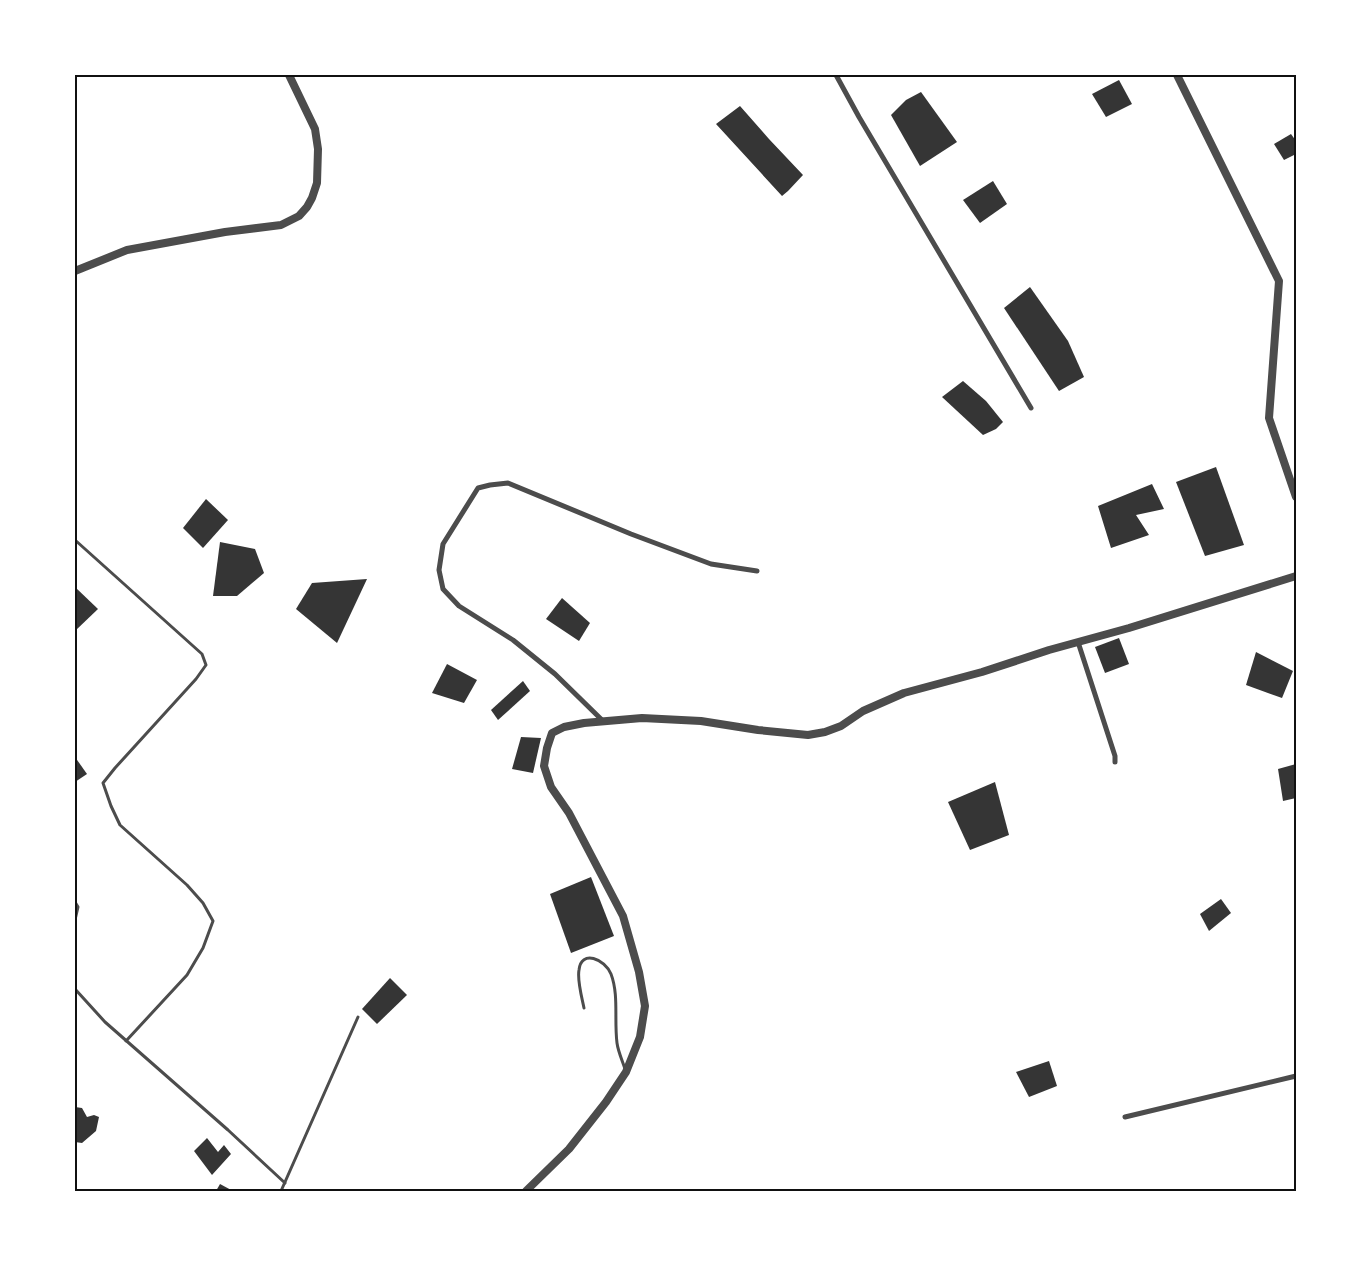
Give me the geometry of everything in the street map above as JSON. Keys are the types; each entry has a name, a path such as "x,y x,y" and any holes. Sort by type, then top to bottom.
{"street":[{"path":"75,271 127,250 225,232 281,225 298,216 307,207 317,183 318,149 315,130 289,75"},
{"path":"836,75 1031,408"},
{"path":"1177,75 1280,281 1269,418 1296,497"},
{"path":"603,721 555,674 513,640 459,606 443,589 438,570 443,544 478,488 490,484 508,483 631,534 711,564 757,571"},
{"path":"526,1191 569,1149 606,1102 626,1072 640,1037 645,1006 639,972 623,916 568,813 551,787 544,766 552,733 564,726 642,718 701,721 758,730 808,735 825,732 841,726 863,711 904,692 982,672 1296,576"},
{"path":"1078,642 1115,756 1115,762"},
{"path":"1125,1116 1296,1076"}],"lane":[{"path":"75,540 202,654 206,665 196,679 103,783 120,825 187,885 203,903 213,921 203,948 187,975 126,1041"},
{"path":"75,902 78,908 75,920"},
{"path":"584,1008 578,971 584,960 589,958 596,959 607,966 615,987 617,1045 626,1072"},
{"path":"75,989 105,1022 228,1130 284,1183"},
{"path":"281,1191 358,1017"}],"building":[{"path":"1119,80 1132,104 1106,117 1092,94"},
{"path":"921,92 957,142 920,166 891,115 906,100"},
{"path":"740,106 803,175 782,196 716,124"},
{"path":"1291,134 1296,141 1296,154 1284,160 1274,144"},
{"path":"993,181 1007,204 980,223 963,200"},
{"path":"1030,287 1068,341 1084,377 1059,391 1004,308"},
{"path":"963,381 986,401 1003,422 996,429 983,435 942,397"},
{"path":"1216,467 1244,545 1205,556 1176,482"},
{"path":"1152,484 1164,509 1136,515 1149,535 1111,548 1098,506"},
{"path":"206,499 228,520 203,548 183,528"},
{"path":"220,542 255,549 264,573 237,596 213,596"},
{"path":"367,579 337,643 296,609 312,583"},
{"path":"75,587 98,609 75,631"},
{"path":"562,598 590,623 579,641 546,619"},
{"path":"1119,638 1129,664 1105,673 1095,647"},
{"path":"1256,652 1293,671 1282,698 1246,685"},
{"path":"447,664 477,680 464,703 432,693"},
{"path":"523,681 530,691 498,720 491,710"},
{"path":"521,737 541,738 533,773 512,769"},
{"path":"75,757 87,774 75,782"},
{"path":"1296,764 1296,798 1283,801 1278,769"},
{"path":"995,782 1009,835 970,850 948,802"},
{"path":"591,877 614,936 571,953 550,894"},
{"path":"1221,899 1231,913 1209,931 1200,914"},
{"path":"390,978 407,995 377,1024 362,1009"},
{"path":"1049,1061 1057,1086 1029,1097 1016,1072"},
{"path":"75,1107 82,1108 87,1117 94,1115 99,1117 96,1131 82,1143 75,1142"},
{"path":"207,1138 218,1152 224,1145 231,1154 212,1175 194,1151"},
{"path":"220,1184 233,1191 216,1191"}]}
